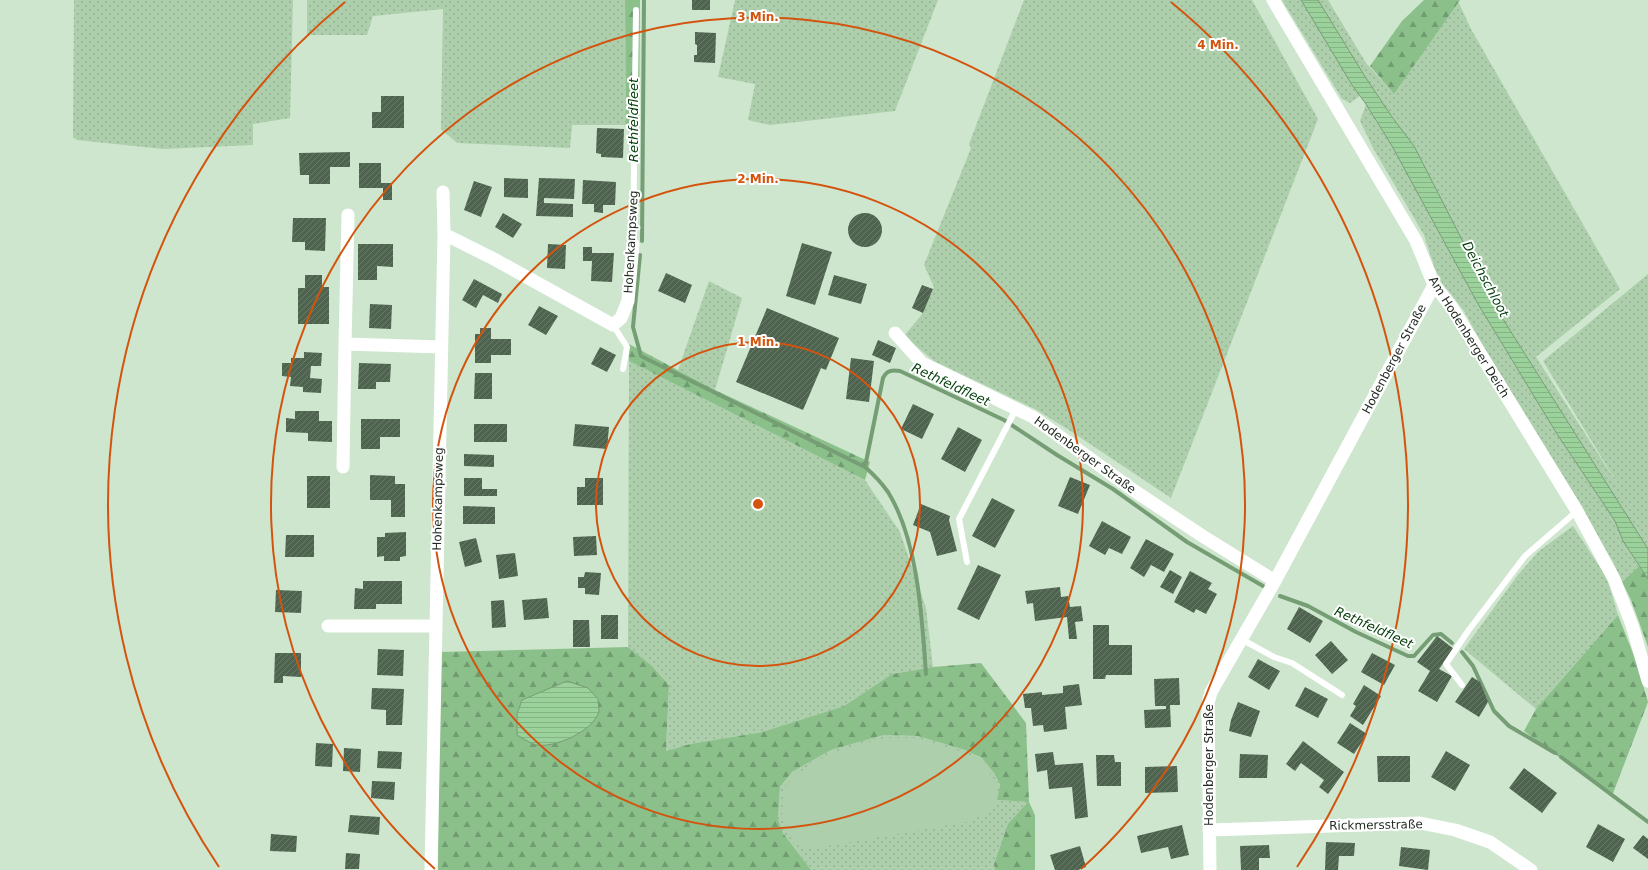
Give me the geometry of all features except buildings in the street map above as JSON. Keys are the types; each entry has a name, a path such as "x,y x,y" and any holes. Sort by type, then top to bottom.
{"street":[{"name":"Am Hodenberger Deich","path":"1273,0 1416,241 1434,285 1450,306 1577,510 1614,579 1632,625 1648,681"},
{"name":"Hohenkampsweg","path":"431,870 444,234 443,192"},
{"path":"343,468 348,215"},
{"path":"444,234 494,259 613,325"},
{"name":"Hohenkampsweg","path":"613,325 621,318 628,301 633,244"},
{"name":"Hodenberger Straße","path":"1210,870 1208,703 1218,678 1275,581 1434,285"},
{"name":"Hodenberger Straße","path":"895,333 922,362 1033,417 1133,490 1204,537 1275,581"},
{"path":"345,344 441,347"},
{"path":"328,626 435,626"},
{"name":"Rickmersstraße","path":"1209,830 1420,823 1455,830 1490,842 1531,870"}],"lane":[{"name":"Hohenkampsweg","path":"633,244 636,10"},
{"path":"613,325 627,347 623,368"},
{"path":"967,562 959,520 1016,409"},
{"path":"1462,685 1446,664 1525,556 1577,510"},
{"path":"1241,639 1274,657 1292,663 1342,695"}],"shaded area":[{"path":"74,0 293,0 290,118 253,124 253,145 163,149 77,140 73,137"},
{"path":"307,0 625,0 626,125 572,125 570,148 457,143 441,129 443,9 373,16 367,35 307,35"},
{"path":"735,0 938,0 895,111 770,125 748,120 755,84 718,77"},
{"path":"1024,0 1252,0 1318,119 1171,498 1035,409 934,361 904,336 923,313 934,287 924,265 971,148 969,144"},
{"path":"1282,0 1301,0 1360,96 1350,103 1342,99"},
{"path":"1301,0 1318,0 1364,75 1392,117 1414,146 1501,316 1648,549 1648,579 1623,541 1615,521 1557,434 1478,304 1392,146 1366,104 1352,85"},
{"path":"1318,0 1328,0 1366,63 1394,94 1458,1 1471,29 1620,289 1536,357 1620,488 1543,361 1648,274 1648,549 1501,316 1414,146 1392,117 1364,75"},
{"path":"1366,104 1392,146 1478,304 1557,434 1615,521 1623,541 1639,566 1622,582 1613,562 1484,348 1464,311 1442,283 1435,269 1424,235 1373,148 1360,121"},
{"path":"709,281 742,298 715,390 678,370"},
{"path":"629,361 865,480 900,532 926,608 933,667 892,674 844,706 762,732 690,744 666,751 669,685 651,665 628,647"},
{"path":"1573,526 1607,578 1618,615 1536,709 1464,649 1517,576 1539,551"},
{"path":"567,681 588,688 598,699 599,711 596,718 590,725 573,737 554,744 537,745 517,735 517,714 522,700"},
{"path":"884,735 918,736 965,750 983,759 994,773 1000,786 997,800 1029,802 1008,825 994,864 995,870 811,870 783,833 778,819 780,787 792,772 831,750"},
{"path":"884,738 916,738 964,752 981,761 998,785 997,799 990,810 972,821 816,848 795,845 782,819 783,789 798,773 830,753"}],"green space":[{"path":"625,0 640,0 639,125 626,125"},
{"path":"1424,0 1460,0 1394,94 1370,66 1402,21"},
{"path":"629,344 715,390 870,462 865,480 629,361"},
{"path":"1639,566 1648,579 1648,647 1631,600 1622,582"},
{"path":"1618,615 1636,661 1648,702 1612,796 1524,731 1536,709"},
{"path":"628,647 651,665 669,685 666,751 690,744 762,732 844,706 892,674 933,667 981,663 1026,723 1029,802 1035,815 1035,870 995,870 994,864 1008,824 1028,802 997,800 1000,785 994,773 982,758 965,750 918,736 884,735 831,750 792,772 780,787 778,819 783,833 811,870 438,870 440,652"}],"waterway":[{"name":"Rethfeldfleet","path":"642,241 644,0"},
{"name":"Rethfeldfleet","path":"640,255 633,327 641,356 865,467 877,478 888,492 898,511 912,556 917,580 923,629 926,674"},
{"name":"Rethfeldfleet","path":"865,467 883,378 886,373 890,371 900,371 1004,420 1057,455 1113,489 1187,542 1263,586"},
{"name":"Rethfeldfleet","path":"1280,596 1308,606 1356,632 1408,656 1414,656 1433,635 1441,634 1452,643"},
{"name":"Rethfeldfleet","path":"1462,652 1473,666 1494,711 1509,726 1555,753"},
{"name":"Rethfeldfleet","path":"1561,757 1648,822"}],"water label":[{"name":"Deichschloot","path":"1486,279"}]}
